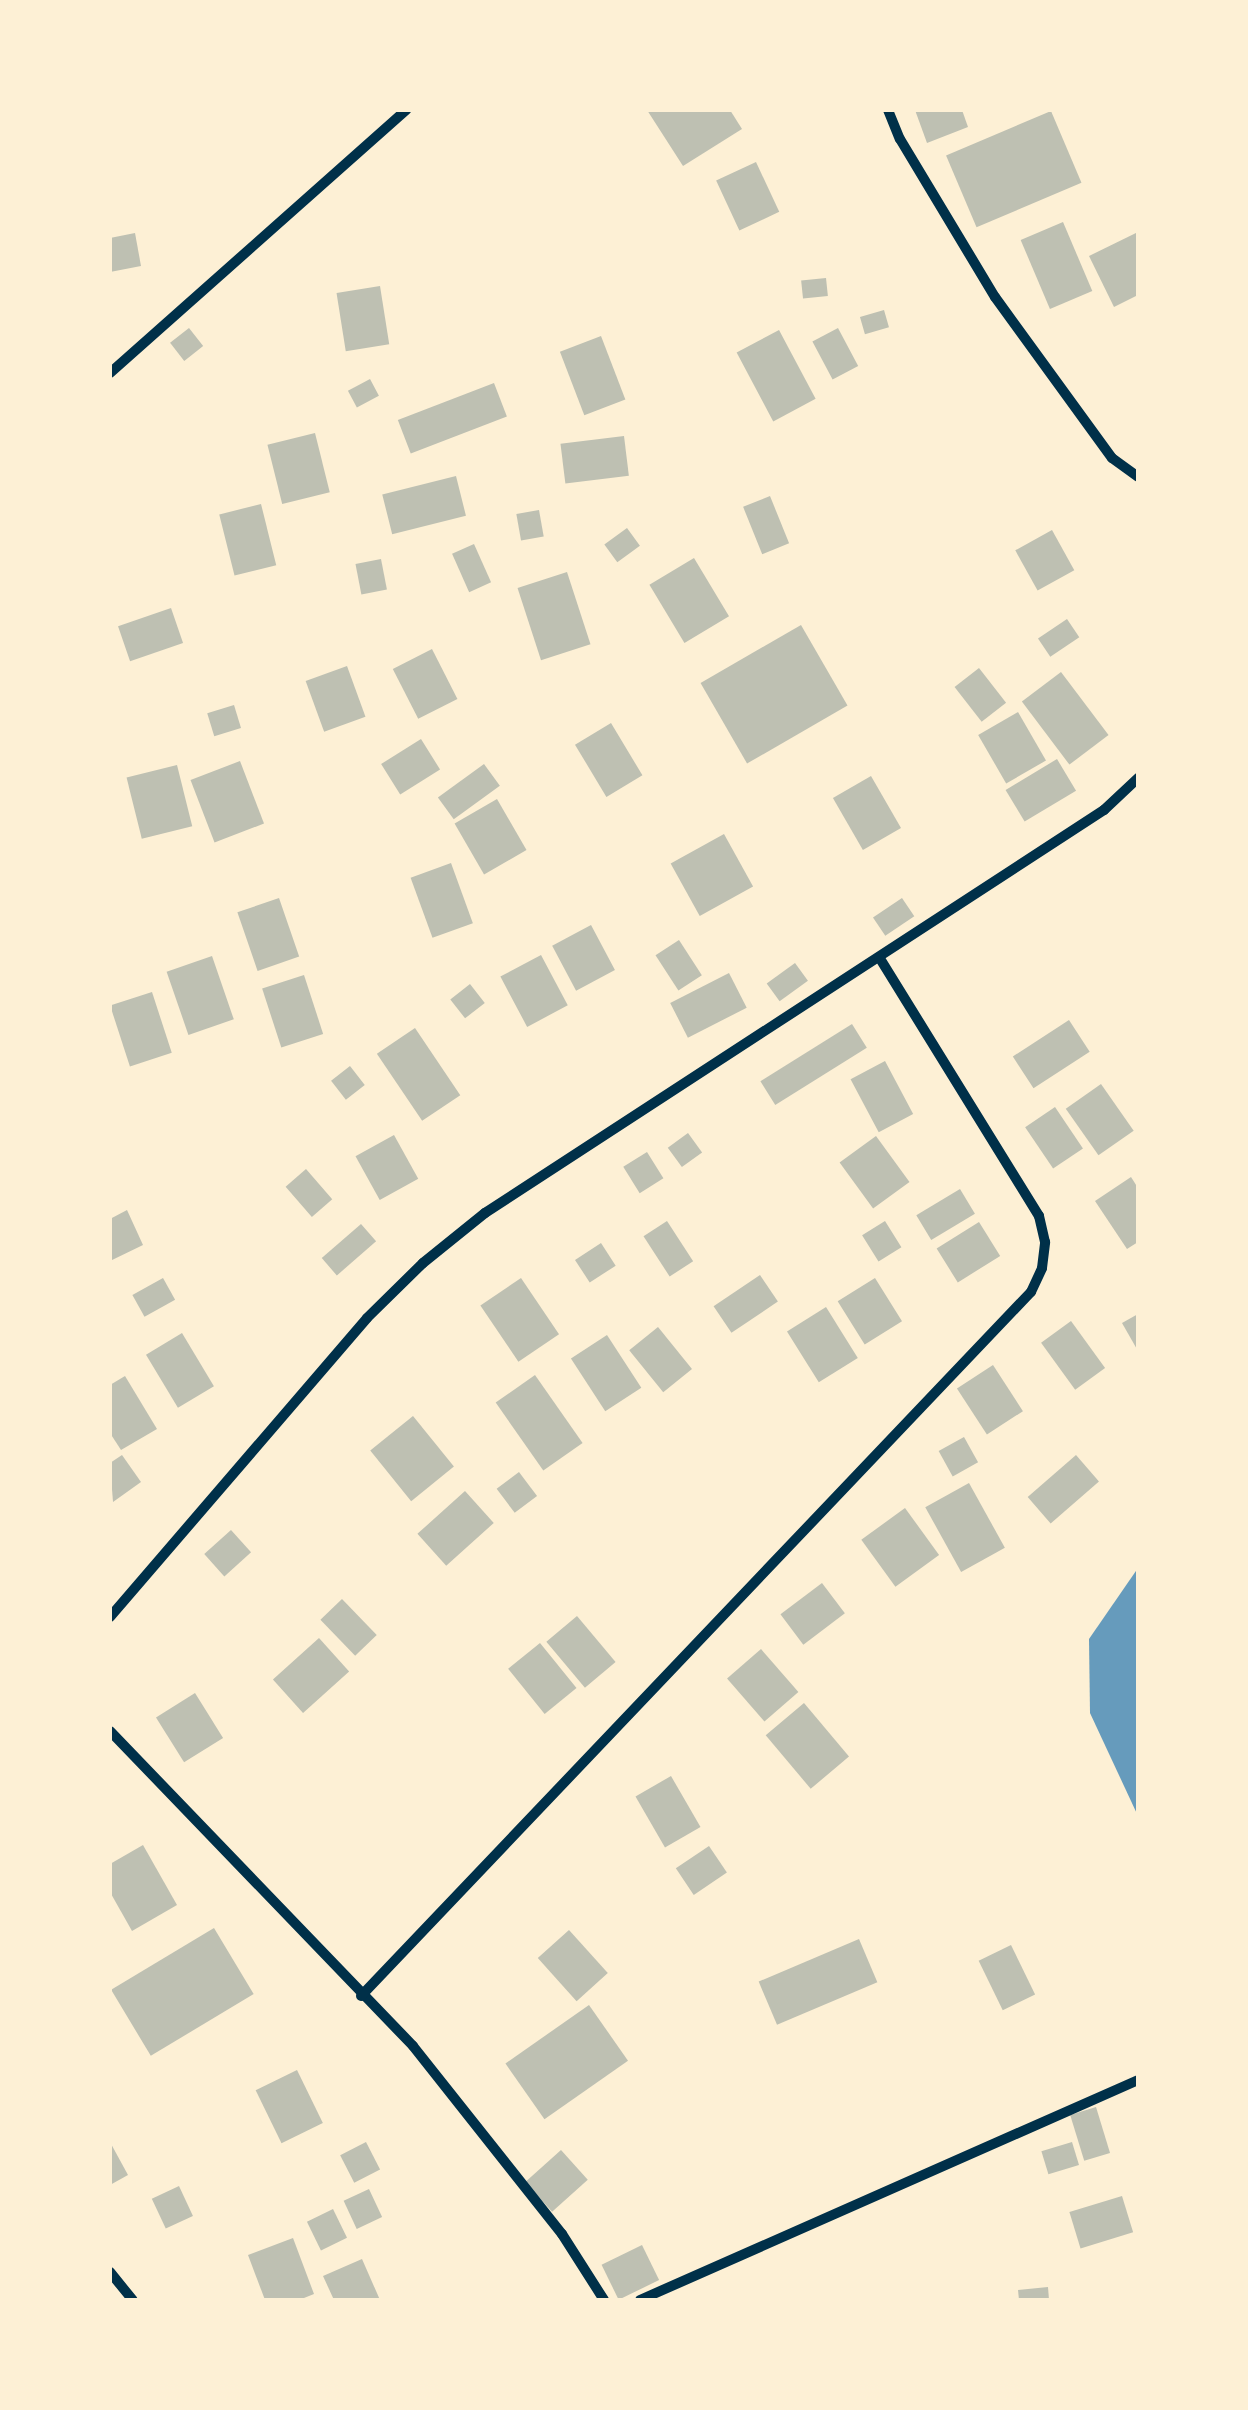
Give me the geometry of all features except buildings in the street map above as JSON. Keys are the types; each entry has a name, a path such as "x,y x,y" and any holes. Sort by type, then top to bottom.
{"street":[{"path":"110,372 406,110"},
{"path":"888,110 900,139 996,297 1112,458 1138,478"},
{"path":"110,1617 367,1318 424,1262 485,1213 1104,810 1138,778"},
{"path":"361,1996 1031,1292 1044,1255 1038,1216 879,957"},
{"path":"110,1731 413,2046 562,2234 604,2300"},
{"path":"640,2300 1138,2080"},
{"path":"110,2272 133,2300"}],"water":[{"path":"1138,1568 1138,1816 1090,1713 1089,1639"}]}
